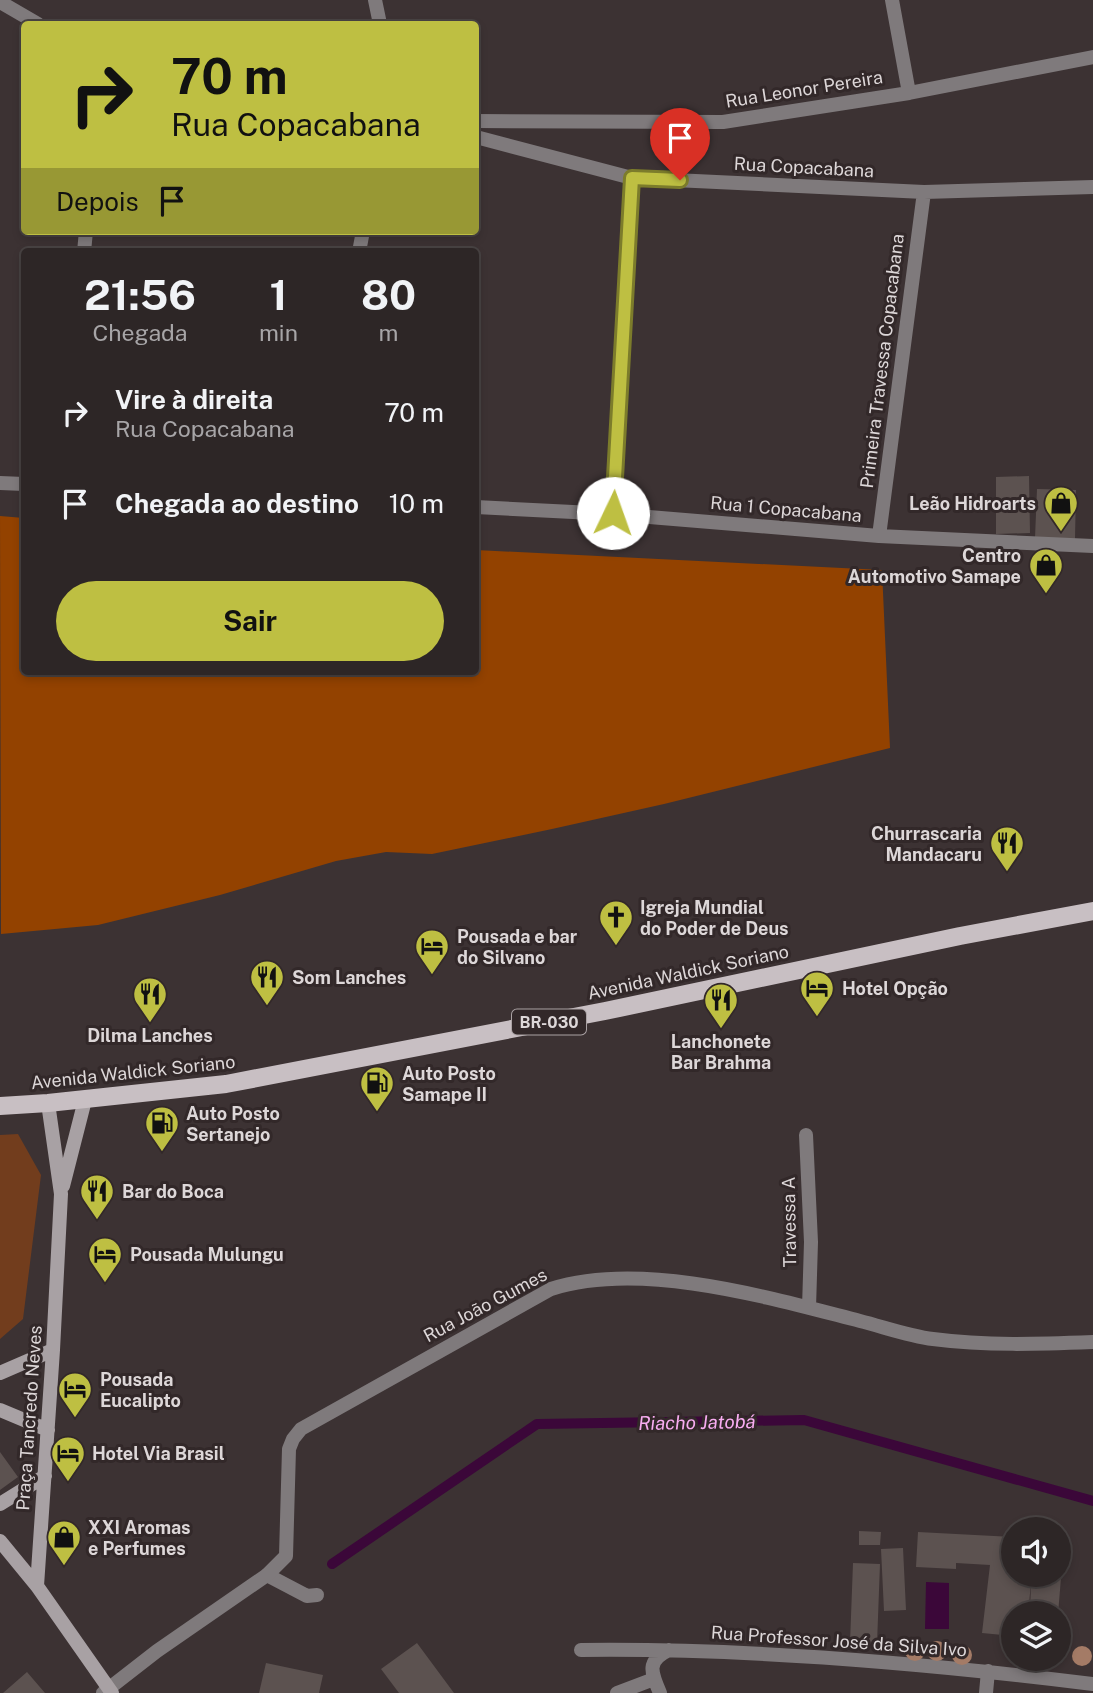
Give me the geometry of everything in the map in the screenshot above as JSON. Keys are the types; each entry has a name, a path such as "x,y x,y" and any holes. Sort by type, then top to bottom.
{"main road":[{"name":"Avenida Waldick Soriano","path":"0,1106 85,1100 267,1077 1093,911"},
{"name":"Praça Tancredo Neves","path":"61,1194 85,1100"},
{"name":"Praça Tancredo Neves","path":"37,1586 61,1194 48,1104"},
{"path":"0,1373 53,1350"},
{"path":"0,1410 48,1430"},
{"path":"0,1504 45,1476"},
{"path":"0,1541 37,1586 108,1692"}],"street":[{"path":"375,0 379,21"},
{"path":"892,0 909,93"},
{"path":"0,2 32,21"},
{"name":"Rua Leonor Pereira","path":"479,121 723,122 909,93 1093,57"},
{"name":"Rua Copacabana","path":"479,138 632,178 924,192 1093,187"},
{"path":"613,513 632,178"},
{"name":"Primeira Travessa Copacabana","path":"879,536 924,192"},
{"path":"0,483 21,484"},
{"name":"Rua 1 Copacabana","path":"479,508 613,513 879,536 1093,546"},
{"name":"Travessa A","path":"806,1135 811,1242 809,1308"},
{"name":"Rua João Gumes","path":"108,1692 158,1651 267,1576 286,1556 289,1449 293,1438 301,1429 551,1289 576,1281 634,1279 729,1289 931,1339 1001,1344 1093,1342"},
{"path":"267,1576 312,1596"},
{"path":"660,1693 654,1679 653,1661 671,1649"},
{"name":"Rua Professor José da Silva Ivo","path":"581,1650 671,1649 988,1671 1093,1684"},
{"path":"986,1693 988,1671"},
{"path":"617,1693 654,1679"}],"shaded area":[{"path":"0,516 21,518 21,675 479,675 479,550 882,570 890,748 664,804 432,854 386,852 336,861 220,895 98,925 1,934"},
{"path":"18,1134 41,1175 23,1319 0,1339 0,1135"},
{"path":"926,1582 949,1583 949,1629 925,1629"}],"building":[{"path":"1029,476 1030,533 996,534 996,477"},
{"path":"1037,489 1076,490 1075,539 1035,538"},
{"path":"0,1452 18,1477 0,1490"},
{"path":"859,1531 881,1532 880,1545 859,1545"},
{"path":"918,1532 1001,1536 1001,1587 1031,1587 1029,1601 1001,1601 1001,1635 982,1633 990,1565 956,1563 956,1569 916,1567"},
{"path":"903,1548 906,1610 884,1611 881,1549"},
{"path":"853,1563 880,1564 877,1644 850,1643"},
{"path":"1031,1587 1060,1587 1059,1601 1030,1601"},
{"path":"417,1643 454,1693 399,1693 381,1669"},
{"path":"266,1663 323,1675 319,1693 259,1693"},
{"path":"27,1672 45,1693 3,1693"}],"waterway":[{"name":"Riacho Jatobá","path":"332,1564 537,1424 804,1420 1093,1501"}],"place":[{"name":"Leão Hidroarts","path":"1061,533"},
{"name":"Centro Automotivo Samape","path":"1046,595"},
{"name":"Churrascaria Mandacaru","path":"1007,873"},
{"name":"Igreja Mundial do Poder de Deus","path":"616,947"},
{"name":"Pousada e bar do Silvano","path":"432,976"},
{"name":"Som Lanches","path":"267,1007"},
{"name":"Hotel Opção","path":"817,1018"},
{"name":"Dilma Lanches","path":"150,1024"},
{"name":"Lanchonete Bar Brahma","path":"721,1030"},
{"name":"Auto Posto Samape II","path":"377,1113"},
{"name":"Auto Posto Sertanejo","path":"162,1153"},
{"name":"Bar do Boca","path":"97,1221"},
{"name":"Pousada Mulungu","path":"105,1284"},
{"name":"Pousada Eucalipto","path":"75,1419"},
{"name":"Hotel Via Brasil","path":"68,1483"},
{"name":"XXI Aromas e Perfumes","path":"64,1567"}],"route":[{"path":"613,513 632,178 680,180"}]}
